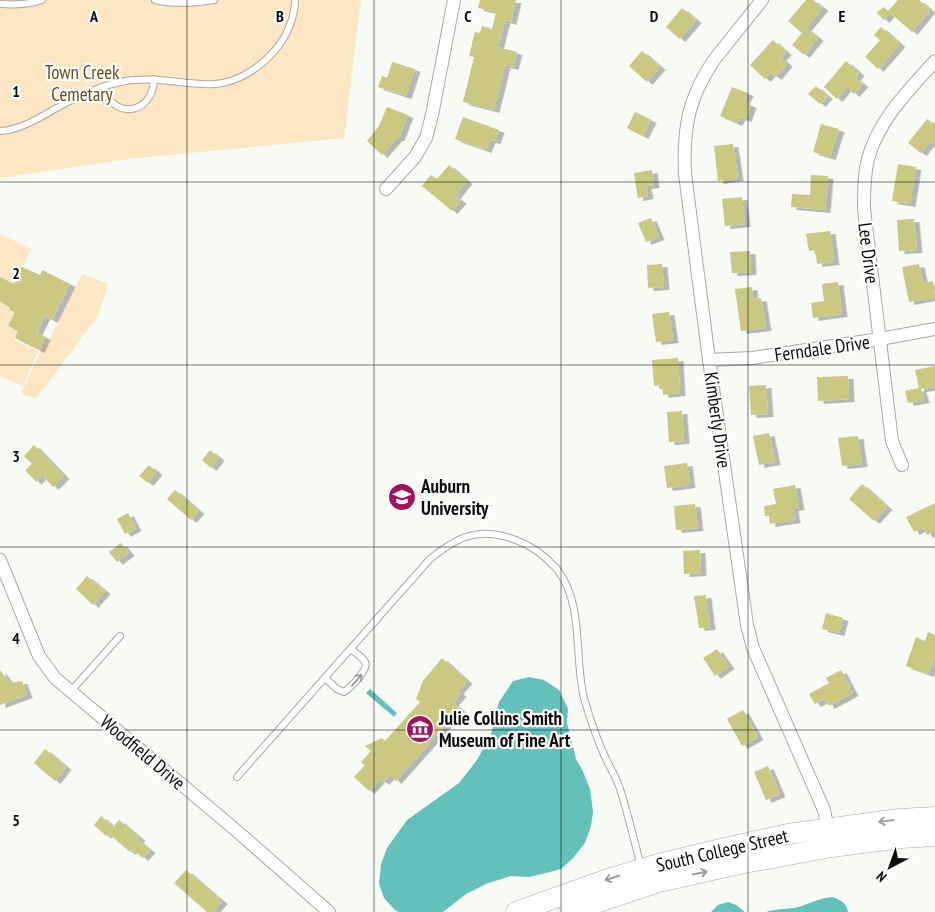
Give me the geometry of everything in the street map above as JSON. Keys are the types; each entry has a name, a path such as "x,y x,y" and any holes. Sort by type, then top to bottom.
{"main road":[{"name":"South College Street","path":"830,838 899,819 935,817"},
{"name":"South College Street","path":"569,912 639,880 788,834 830,838 935,836"},
{"name":"South College Street","path":"516,912 614,877 639,880"}],"street":[{"path":"386,189 414,157 426,138 454,0"},
{"name":"Kimberly Drive","path":"762,0 707,70 695,91 686,126 685,174 709,360 747,624 753,648 824,810 830,838"},
{"name":"Lee Drive","path":"902,465 892,441 864,209 864,184 868,159 877,136 889,114 935,61"},
{"name":"Ferndale Drive","path":"709,360 752,358 935,329"},
{"name":"Woodfield Drive","path":"0,560 39,656 55,678 238,832 329,912"}],"lane":[{"path":"0,4 15,5 42,0"},
{"path":"155,0 195,3 214,0"},
{"path":"0,131 34,122 102,87 134,80 194,84 215,84 232,81 259,66 281,43 289,27 295,7 295,0"},
{"path":"102,87 105,96 111,103 118,108 128,110 144,104 154,89 154,80"},
{"path":"237,777 430,559 444,548 464,537 486,533 502,536 527,544 542,555 559,572 568,589 575,610 584,698 594,730 619,785 639,880"},
{"path":"71,691 120,636"},
{"path":"325,678 337,689 344,692 365,671 366,666 363,659 351,648"}],"green space":[{"name":"Town Creek Cemetary","path":"0,0 361,0 344,138 129,159 0,178"},
{"path":"0,234 31,249 14,284 0,277"},
{"path":"82,274 108,284 98,316 36,399 21,394 44,344 47,345"},
{"path":"0,302 15,312 8,326 18,331 14,340 38,351 23,386 0,376"}],"water":[{"path":"529,677 544,680 559,690 568,709 567,723 576,759 590,789 593,812 591,826 585,843 561,869 529,877 511,876 486,884 466,894 443,912 399,912 395,910 384,898 379,884 381,864 387,848 407,820 459,783 477,760 491,734 499,702 513,681"},
{"path":"370,689 397,713 394,717 366,693"},
{"path":"832,897 843,902 848,912 766,912 794,908"},
{"path":"728,902 745,912 711,912 718,905"}],"building":[{"path":"480,0 516,0 511,22 505,20 498,47 517,52 513,67 505,65 494,110 463,102 474,57 469,56 475,32 480,33 482,26 492,29 496,12 478,8"},
{"path":"806,0 813,0 823,8 806,28 818,38 804,55 792,45 802,33 788,21"},
{"path":"898,0 919,0 930,10 912,32 890,13 884,20 877,13 883,7 888,11"},
{"path":"682,8 696,20 680,39 666,27"},
{"path":"881,27 900,44 878,69 865,57 880,40 874,35"},
{"path":"773,40 786,52 781,58 787,64 776,77 771,73 765,79 750,65"},
{"path":"642,51 660,67 647,82 629,66"},
{"path":"846,61 859,73 855,78 863,84 854,94 847,87 837,99 824,87"},
{"path":"392,62 415,69 406,96 378,87 382,76 387,78"},
{"path":"816,86 827,96 820,104 808,94"},
{"path":"732,87 748,93 744,102 751,105 746,119 740,117 737,123 720,116"},
{"path":"387,107 408,115 399,138 382,155 367,141 379,126"},
{"path":"635,112 651,120 643,136 627,128"},
{"path":"463,117 499,130 495,141 490,140 486,150 455,139"},
{"path":"927,119 935,125 935,144 931,141 921,153 908,143"},
{"path":"821,124 839,129 830,157 813,152"},
{"path":"733,144 738,178 718,181 714,146"},
{"path":"898,164 916,167 910,204 892,201"},
{"path":"449,165 467,181 455,196 461,201 452,211 422,186 431,175 437,179"},
{"path":"652,170 654,185 646,186 648,196 638,198 634,173"},
{"path":"811,175 828,176 825,210 791,207 792,194 810,195"},
{"path":"742,197 745,224 725,226 722,199"},
{"path":"651,218 659,237 646,242 638,223"},
{"path":"914,219 917,250 899,251 897,220"},
{"path":"830,231 834,262 817,264 815,250 809,251 806,234"},
{"path":"750,251 751,272 732,273 730,252"},
{"path":"662,264 664,287 648,288 647,265"},
{"path":"919,264 923,283 933,281 935,297 909,302 902,267"},
{"path":"22,267 40,275 42,270 70,284 52,320 45,316 37,332 45,337 39,350 15,338 18,331 8,326 15,312 9,310 10,307 0,302 0,277 14,284"},
{"path":"838,282 842,314 813,318 811,303 824,301 822,284"},
{"path":"752,287 753,299 761,298 766,328 741,331 735,289"},
{"path":"669,312 673,340 656,342 652,314"},
{"path":"678,358 680,393 663,395 662,385 654,386 652,360"},
{"path":"935,366 935,387 921,389 924,400 908,403 905,391 919,388 915,370"},
{"path":"848,376 849,399 818,401 817,377"},
{"path":"766,385 768,414 751,415 749,386"},
{"path":"682,411 684,441 669,442 667,412"},
{"path":"769,433 775,462 759,465 753,436"},
{"path":"858,436 862,464 842,466 838,438"},
{"path":"34,445 64,476 53,487 42,475 36,482 25,470 32,464 24,456"},
{"path":"210,450 219,458 211,468 202,460"},
{"path":"687,463 690,485 667,488 664,466"},
{"path":"149,465 157,472 148,483 139,476"},
{"path":"862,484 887,507 874,521 849,499"},
{"path":"795,485 799,507 793,508 795,520 770,524 769,516 765,516 764,506 776,504 773,489"},
{"path":"175,490 199,511 191,520 167,499"},
{"path":"935,503 935,530 927,535 923,527 914,532 906,517"},
{"path":"695,504 698,528 676,530 674,506"},
{"path":"128,513 136,528 125,534 117,519"},
{"path":"121,543 129,553 117,562 109,552"},
{"path":"700,550 701,573 684,574 683,551"},
{"path":"87,576 105,591 93,605 76,589"},
{"path":"706,595 710,627 699,628 694,596"},
{"path":"826,613 843,618 839,633 822,629"},
{"path":"928,632 935,635 935,657 928,674 906,666 916,637 925,641"},
{"path":"717,649 729,666 715,676 703,658"},
{"name":"Julie Collins Smith Museum of Fine Art","path":"442,658 467,681 458,691 461,694 453,703 460,709 396,781 390,775 384,782 380,779 369,791 354,777 365,765 361,762 371,751 365,746 382,738 385,741 420,702 416,699 423,681"},
{"path":"0,670 10,683 22,681 27,695 0,705"},
{"path":"841,670 853,693 829,706 825,699 815,704 809,694 829,683 826,678"},
{"path":"743,710 758,737 742,746 727,719"},
{"path":"45,749 66,767 55,781 34,763"},
{"path":"768,766 780,794 766,800 754,772"},
{"path":"101,816 113,827 119,820 140,838 138,840 150,850 143,858 133,850 130,852 108,833 106,836 94,825"},
{"path":"186,870 222,901 213,912 207,912 174,883"}],"place":[{"name":"Auburn University","path":"402,497"},
{"name":"Julie Collins Smith Museum of Fine Art","path":"420,729"}]}
